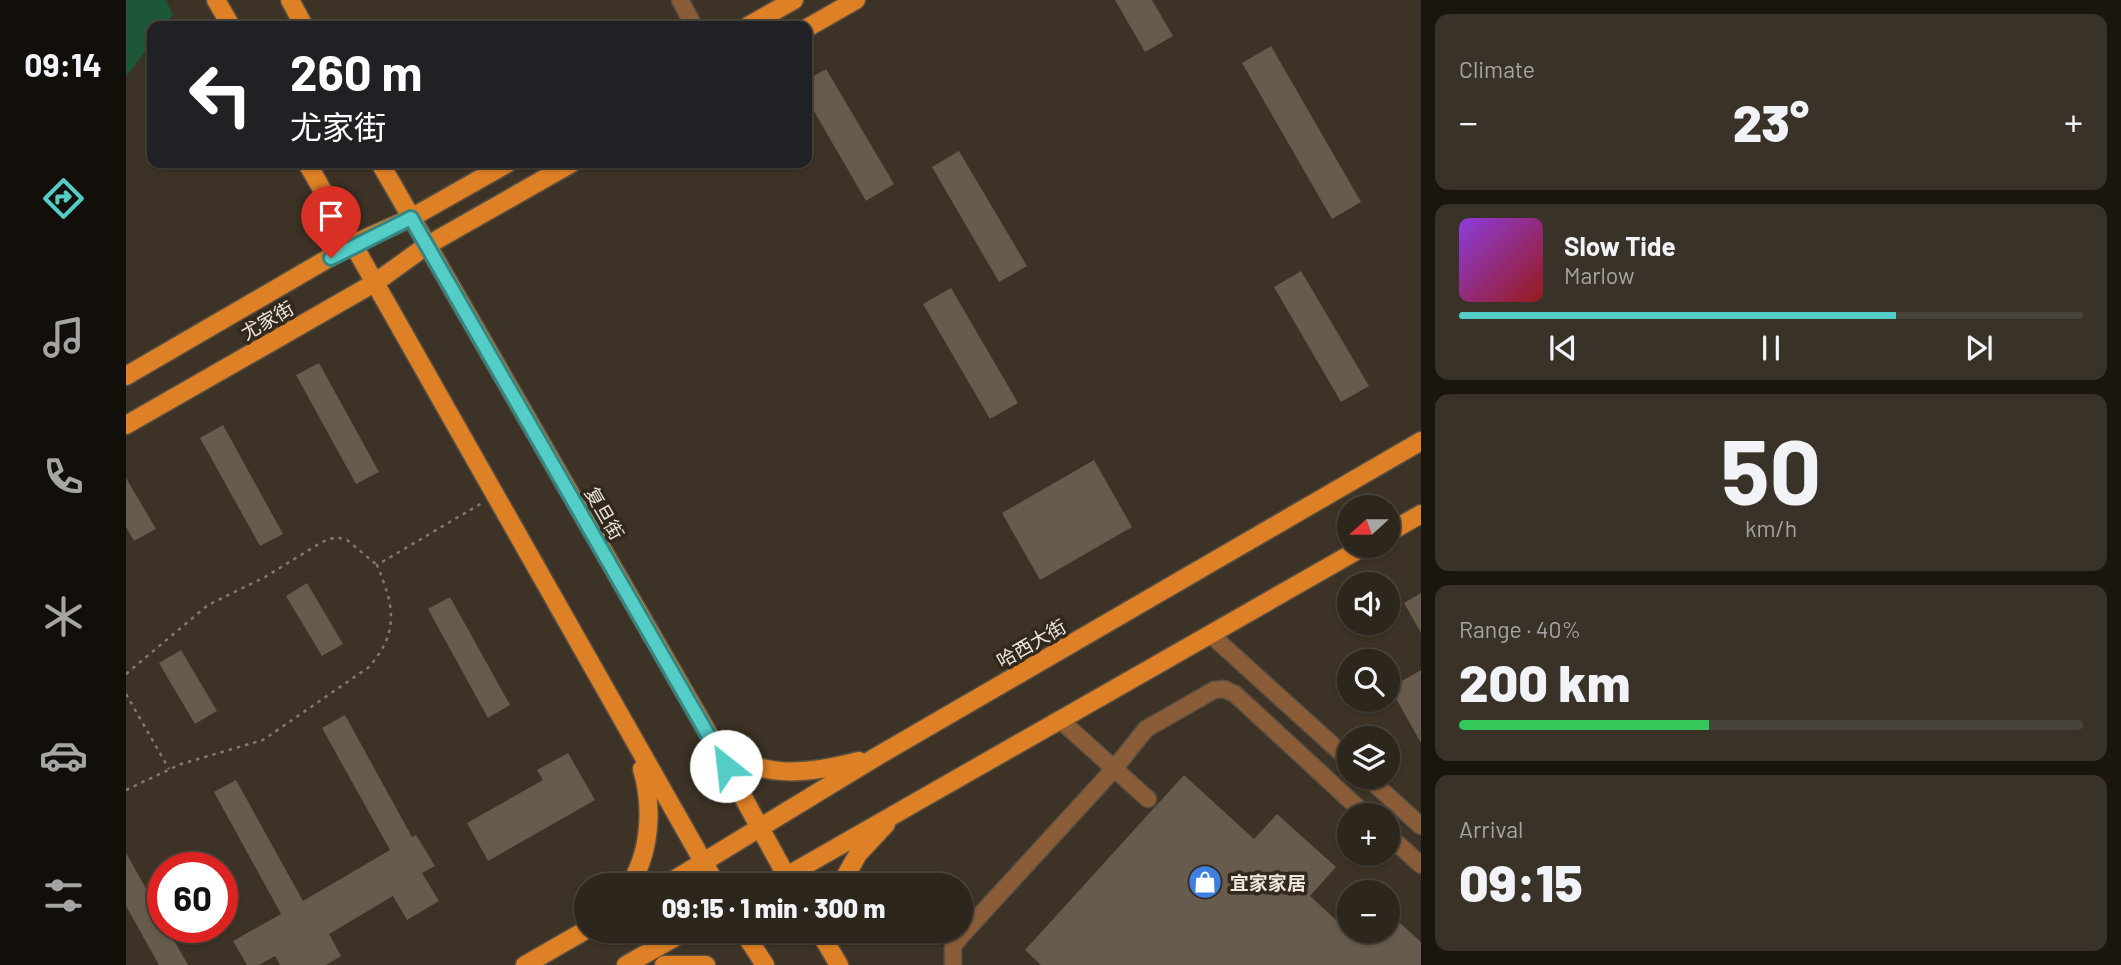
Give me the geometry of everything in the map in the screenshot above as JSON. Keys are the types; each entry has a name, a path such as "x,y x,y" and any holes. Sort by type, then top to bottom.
{"main road":[{"path":"216,0 228,21"},
{"path":"289,0 301,21"},
{"path":"757,21 794,0"},
{"path":"812,25 856,0"},
{"path":"310,168 710,873"},
{"name":"复旦街","path":"383,168 704,726 785,873"},
{"name":"尤家街","path":"126,376 353,244 411,218 499,168"},
{"name":"尤家街","path":"126,425 376,282 426,246 563,168"},
{"name":"哈西大街","path":"687,873 876,757 1421,441"},
{"path":"1400,526 1421,514"},
{"path":"801,873 899,810 1343,558"},
{"path":"704,726 737,758 782,772 813,772 876,757"},
{"path":"634,873 646,845 649,816 646,783 635,745"},
{"path":"848,873 858,855 899,810"},
{"path":"525,965 574,937"},
{"path":"626,965 665,943"},
{"path":"751,943 765,965"},
{"path":"826,943 838,964"},
{"path":"832,943 838,964"},
{"path":"664,965 706,965"}],"street":[{"path":"680,0 691,21"},
{"path":"1210,634 1337,749"},
{"path":"953,965 953,946 961,936 1114,769 1146,729 1213,690 1224,689 1235,694 1353,803"},
{"path":"1059,719 1148,799"},
{"path":"1380,789 1421,826"},
{"path":"1400,846 1421,865"}],"path":[{"path":"377,565 495,495"},
{"path":"126,674 208,605 265,578 323,542 336,537 347,540 377,565 391,605 392,623 380,653 369,667 263,740 169,769 126,790"},
{"path":"126,694 169,769"}],"green space":[{"path":"126,0 166,0 173,15 168,21 147,21 147,49 126,77"}],"building":[{"path":"1115,0 1152,0 1173,36 1145,52"},
{"path":"1271,46 1361,202 1332,219 1242,63"},
{"path":"826,69 894,184 866,201 812,108 812,77"},
{"path":"959,151 1027,266 999,282 932,167"},
{"path":"1301,271 1369,386 1341,402 1274,287"},
{"path":"951,288 1018,403 990,419 923,304"},
{"path":"319,363 379,472 356,484 296,375"},
{"path":"223,425 283,534 260,546 200,438"},
{"path":"1094,460 1132,527 1040,580 1002,513"},
{"path":"126,478 156,529 134,541 126,527"},
{"path":"307,583 343,644 322,656 286,596"},
{"path":"1421,593 1421,633 1404,603"},
{"path":"450,597 510,705 488,718 428,609"},
{"path":"181,650 217,711 195,724 159,663"},
{"path":"1421,670 1421,743 1400,706 1400,682"},
{"path":"345,715 412,837 416,835 435,866 422,873 439,901 407,920 393,896 329,934 341,956 326,965 280,965 275,956 259,965 247,965 234,943 281,914 214,792 236,780 303,901 390,850 322,728"},
{"path":"568,753 595,800 488,861 467,823 543,780 537,770"},
{"name":"宜家家居","path":"1184,775 1254,839 1277,814 1336,867 1310,896 1337,921 1337,943 1400,943 1400,923 1421,942 1421,965 1041,965 1025,950"},
{"path":"126,853 147,890 147,943 176,943 188,965 159,965 126,906"}],"place":[{"name":"宜家家居","path":"1205,882"}],"route":[{"path":"331,258 353,244 411,218 726,766"}]}
